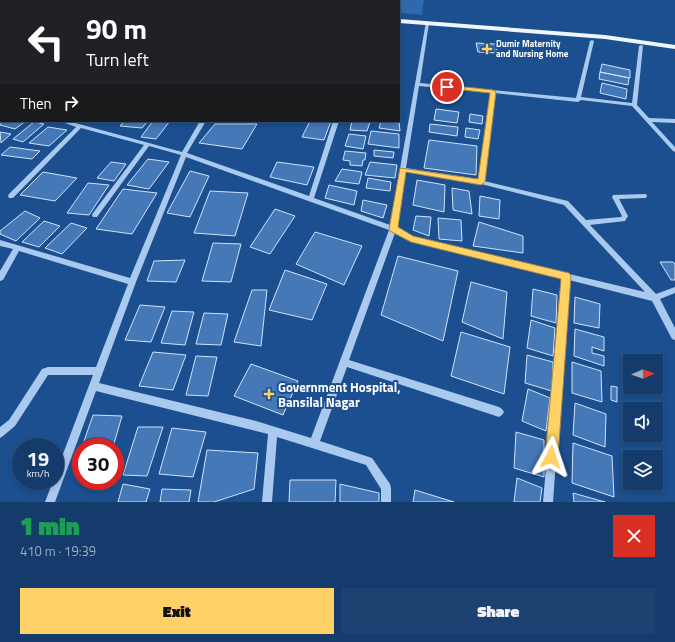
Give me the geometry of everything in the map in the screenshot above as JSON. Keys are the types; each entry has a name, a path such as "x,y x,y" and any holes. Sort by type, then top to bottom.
{"main road":[{"path":"400,21 427,26 592,41 675,51"},
{"path":"400,26 427,26 605,37 675,47"}],"street":[{"path":"314,444 393,229 427,26"},
{"path":"578,98 592,41"},
{"path":"634,105 641,46"},
{"path":"417,84 578,100 578,98 634,105 675,150"},
{"path":"481,182 493,92"},
{"path":"648,120 675,120"},
{"path":"66,122 184,154 393,229 411,239 656,298 675,290"},
{"path":"50,502 132,282 184,154 202,122"},
{"path":"311,199 336,122"},
{"path":"10,196 80,126"},
{"path":"95,215 148,144"},
{"path":"403,169 481,182 566,203 656,298 675,336"},
{"path":"586,223 623,219 626,216 615,197 644,196"},
{"path":"0,243 132,282"},
{"path":"0,278 17,248"},
{"path":"548,502 566,276"},
{"path":"344,362 499,412"},
{"path":"0,433 12,423 45,372 48,370 99,371"},
{"path":"93,386 273,431 369,461 386,488 386,502"},
{"path":"267,502 273,431"}],"shaded area":[{"path":"400,0 424,0 422,15 400,13"}],"building":[{"path":"476,43 495,44 498,53 478,52"},
{"path":"602,64 630,70 630,78 600,72"},
{"path":"600,72 629,78 628,85 599,79"},
{"path":"602,83 627,89 626,99 600,93"},
{"path":"436,109 459,112 457,123 434,120"},
{"path":"470,114 483,116 482,124 469,122"},
{"path":"0,122 25,122 15,129 0,125"},
{"path":"34,122 44,124 23,142 13,139"},
{"path":"123,122 147,122 142,128 120,126"},
{"path":"152,122 169,122 156,139 141,137"},
{"path":"310,122 331,122 324,140 302,137"},
{"path":"352,122 370,122 367,131 350,130"},
{"path":"381,122 399,122 400,131 379,128"},
{"path":"215,124 257,124 242,149 199,143"},
{"path":"430,124 458,127 457,136 429,132"},
{"path":"48,127 67,130 49,146 29,143"},
{"path":"466,128 480,130 478,139 465,137"},
{"path":"371,131 399,134 399,148 368,144"},
{"path":"0,132 11,134 1,143"},
{"path":"349,134 366,136 363,149 345,146"},
{"path":"429,140 477,146 476,175 424,168"},
{"path":"10,147 40,151 32,159 1,155"},
{"path":"374,150 394,152 393,158 374,156"},
{"path":"345,151 366,153 362,166 350,165 350,161 343,160"},
{"path":"148,159 169,162 149,189 127,185"},
{"path":"111,162 126,164 114,181 97,178"},
{"path":"277,162 314,167 307,185 270,177"},
{"path":"370,162 397,165 395,178 365,175"},
{"path":"342,169 362,172 359,184 335,181"},
{"path":"190,171 209,176 190,217 167,213"},
{"path":"43,172 77,178 55,201 20,195"},
{"path":"368,178 391,182 390,191 366,188"},
{"path":"417,180 445,185 444,212 413,205"},
{"path":"88,183 109,185 89,215 67,213"},
{"path":"329,185 357,191 354,205 325,198"},
{"path":"452,188 469,191 472,214 453,210"},
{"path":"123,189 157,193 132,234 96,229"},
{"path":"210,191 248,193 235,236 194,233"},
{"path":"480,196 500,200 499,219 479,216"},
{"path":"363,200 387,205 383,218 361,211"},
{"path":"275,209 295,216 270,254 250,247"},
{"path":"25,211 40,218 16,241 0,234 0,231"},
{"path":"416,216 431,217 429,236 413,230"},
{"path":"438,218 461,220 462,241 439,239"},
{"path":"44,221 60,226 39,247 22,242"},
{"path":"479,222 523,236 523,253 473,246"},
{"path":"71,223 87,228 62,254 45,248"},
{"path":"315,232 362,246 344,285 296,264"},
{"path":"213,243 241,244 231,282 202,281"},
{"path":"398,256 458,271 443,341 381,315"},
{"path":"185,260 176,282 147,281 154,261"},
{"path":"660,262 673,262 675,264 675,280 671,280"},
{"path":"285,270 327,284 312,320 269,310"},
{"path":"471,282 507,292 503,339 462,322"},
{"path":"533,289 557,295 556,323 531,316"},
{"path":"252,290 267,290 261,346 234,342"},
{"path":"575,297 600,304 599,328 574,323"},
{"path":"140,305 165,307 151,342 125,340"},
{"path":"172,311 194,312 185,345 161,343"},
{"path":"204,313 228,314 221,345 196,344"},
{"path":"531,320 555,328 553,356 527,348"},
{"path":"575,329 604,337 604,351 592,347 592,353 604,356 604,366 574,356"},
{"path":"461,332 510,347 504,394 451,376"},
{"path":"153,352 186,355 173,390 139,386"},
{"path":"527,355 553,362 552,391 525,383"},
{"path":"196,356 217,357 208,396 186,395"},
{"path":"572,362 601,371 602,402 572,393"},
{"path":"251,364 298,381 283,415 234,396"},
{"path":"611,386 617,387 617,402 611,400"},
{"path":"528,389 550,398 546,431 522,421"},
{"path":"575,403 606,414 605,447 573,435"},
{"path":"93,415 122,416 116,438 85,438"},
{"path":"138,427 163,427 147,476 124,475"},
{"path":"172,428 206,432 193,477 159,474"},
{"path":"516,432 544,440 544,477 514,468"},
{"path":"573,443 612,456 614,497 572,483"},
{"path":"207,450 258,453 254,489 214,502 198,502"},
{"path":"517,478 542,488 540,502 514,502"},
{"path":"290,480 336,480 335,502 289,502"},
{"path":"124,484 150,489 146,502 118,502 121,490 124,490"},
{"path":"340,484 379,493 379,502 340,502"},
{"path":"162,489 191,490 189,502 160,502"},
{"path":"415,490 454,502 413,502"},
{"path":"573,493 605,502 574,502"}],"place":[{"name":"Dumir Maternity and Nursing Home","path":"487,49"},
{"name":"Government Hospital, Bansilal Nagar","path":"269,394"}],"route":[{"path":"447,87 493,92 481,182 403,169 393,229 411,239 566,276 551,457"}]}
